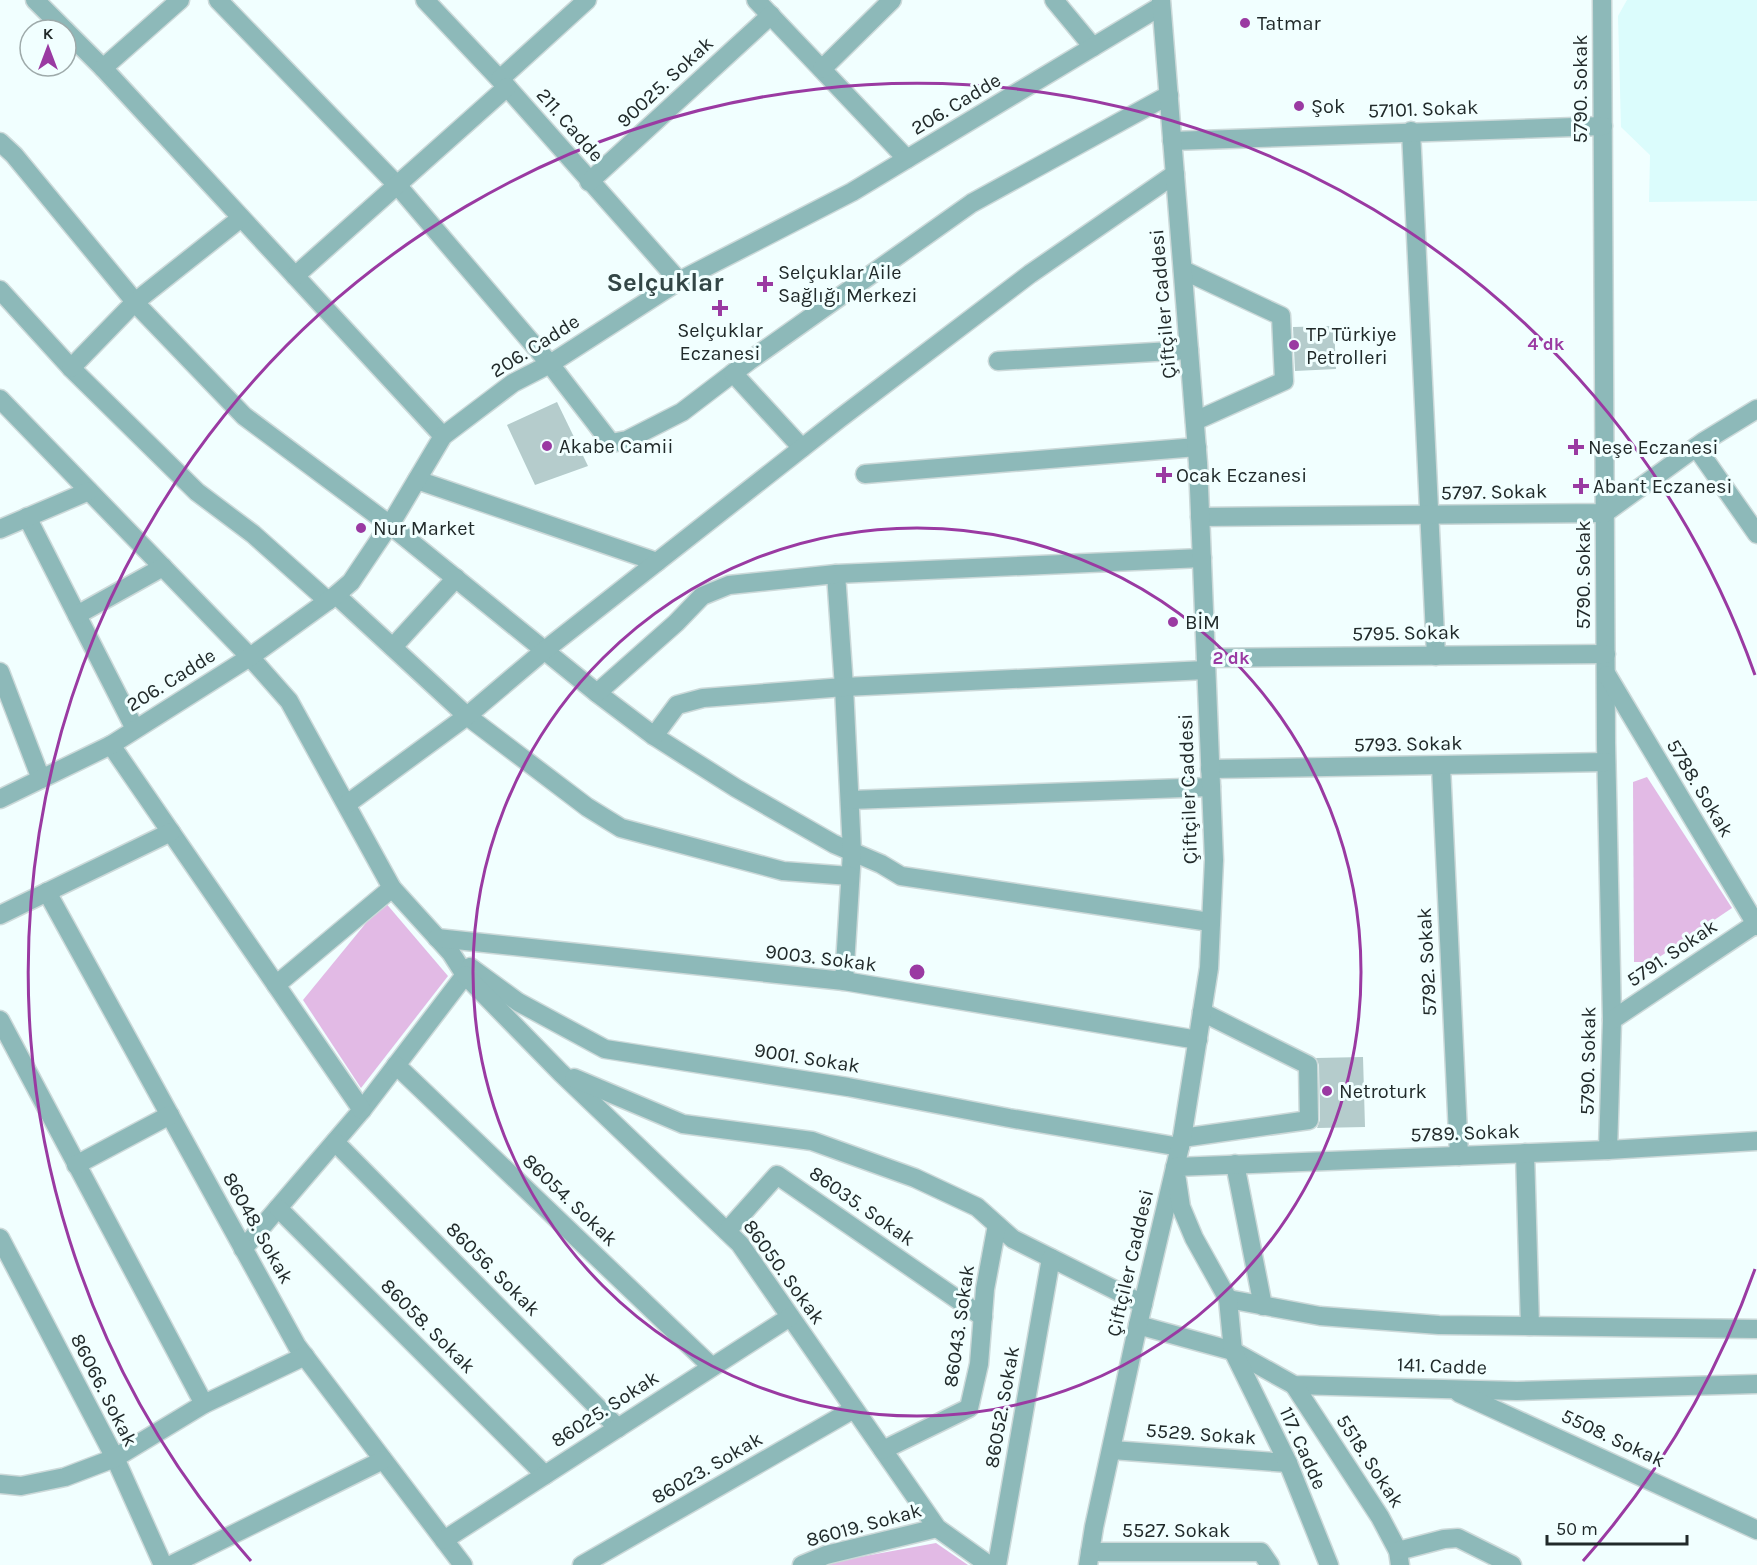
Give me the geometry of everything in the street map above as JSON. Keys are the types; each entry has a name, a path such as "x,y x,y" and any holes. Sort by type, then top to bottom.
{"street":[{"path":"35,0 52,18"},
{"path":"103,68 180,0"},
{"path":"218,0 398,186 550,364 611,442 627,440 682,412 733,373 972,203 1168,95"},
{"name":"211. Cadde","path":"425,0 503,83 679,281"},
{"path":"294,276 398,186 587,0"},
{"path":"756,0 907,159"},
{"path":"822,69 892,0"},
{"path":"1054,0 1094,47"},
{"name":"5790. Sokak","path":"1602,0 1606,762 1612,1020 1608,1150"},
{"name":"206. Cadde","path":"0,799 111,745 250,657 332,598 351,582 390,525 443,436 513,383 550,364 679,281 852,192 1094,47 1161,3"},
{"name":"Çiftçiler Caddesi","path":"1089,1558 1138,1325 1181,1142 1209,968 1214,860 1197,447 1161,3"},
{"name":"90025. Sokak","path":"589,182 771,15"},
{"path":"78,44 443,436"},
{"name":"57101. Sokak","path":"1172,141 1603,126"},
{"path":"1411,131 1436,656"},
{"path":"0,142 14,155 135,302 244,416 390,525 597,693 654,736 736,788 834,844 881,864 901,876 1210,922"},
{"path":"347,804 467,716 545,650 802,448 1030,274 1175,174"},
{"path":"71,368 135,302 241,218"},
{"path":"1183,270 1281,316 1284,381 1195,421"},
{"path":"0,290 71,368 197,492 393,647 467,716 587,807 621,828 783,871 850,876"},
{"path":"998,361 1189,350"},
{"path":"733,373 802,448"},
{"path":"0,399 250,657 289,701 392,888 451,953"},
{"path":"1605,513 1696,447 1757,409"},
{"path":"865,474 1197,447"},
{"path":"1696,447 1757,534"},
{"path":"417,480 657,562"},
{"path":"0,529 89,491"},
{"name":"5797. Sokak","path":"1200,518 1605,513"},
{"path":"27,518 135,729"},
{"path":"597,693 676,623 702,596 729,585 836,574 1202,558"},
{"path":"77,615 163,567"},
{"path":"836,574 852,852 844,981"},
{"path":"393,647 456,578"},
{"name":"5795. Sokak","path":"654,736 677,705 703,698 1206,664 1436,656 1606,654"},
{"path":"0,672 41,778"},
{"name":"5788. Sokak","path":"1606,673 1756,924"},
{"path":"111,745 362,1110"},
{"name":"5793. Sokak","path":"850,800 1441,766 1606,762"},
{"name":"5792. Sokak","path":"1441,766 1459,1156"},
{"path":"0,915 171,832"},
{"path":"276,985 392,888"},
{"name":"86048. Sokak","path":"47,892 297,1346 463,1565"},
{"name":"5791. Sokak","path":"1612,1020 1756,924"},
{"name":"9003. Sokak","path":"437,938 844,981 1198,1040"},
{"name":"9001. Sokak","path":"451,953 518,1002 605,1049 848,1087 1009,1118 1181,1142 1309,1120 1308,1065 1202,1012"},
{"name":"86050. Sokak","path":"451,953 465,975 561,1072 740,1244 937,1528 989,1565"},
{"path":"243,1249 362,1110 465,975"},
{"path":"0,1020 204,1404"},
{"name":"86054. Sokak","path":"396,1065 712,1367"},
{"path":"561,1072 683,1124 812,1141 915,1178 977,1207 1013,1239 1143,1304"},
{"path":"76,1165 170,1115"},
{"name":"5789. Sokak","path":"1175,1167 1608,1150 1757,1141"},
{"name":"86056. Sokak","path":"335,1142 618,1428"},
{"path":"1525,1153 1530,1326"},
{"path":"1235,1164 1263,1306"},
{"path":"1175,1167 1181,1207 1194,1238 1227,1299"},
{"name":"86035. Sokak","path":"727,1231 777,1175 983,1317"},
{"name":"86058. Sokak","path":"278,1208 545,1475"},
{"name":"86043. Sokak","path":"883,1450 969,1408 980,1364 985,1289 997,1225"},
{"name":"86066. Sokak","path":"0,1238 115,1458 163,1565"},
{"name":"86052. Sokak","path":"997,1565 1051,1258"},
{"name":"141. Cadde","path":"1227,1299 1320,1316 1439,1325 1757,1329"},
{"name":"117. Cadde","path":"1227,1299 1233,1351 1288,1463 1329,1565"},
{"name":"86025. Sokak","path":"444,1540 790,1317"},
{"name":"141. Cadde","path":"1138,1325 1233,1351 1294,1385 1517,1391 1757,1384"},
{"path":"0,1484 21,1486 65,1477 115,1458 204,1404 305,1356"},
{"name":"5518. Sokak","path":"1294,1385 1380,1517 1399,1558"},
{"name":"5508. Sokak","path":"1449,1388 1757,1530"},
{"name":"86023. Sokak","path":"582,1565 854,1409"},
{"name":"5529. Sokak","path":"1112,1450 1288,1463"},
{"path":"171,1565 384,1460"},
{"name":"86019. Sokak","path":"802,1565 826,1555 937,1528"},
{"path":"1399,1558 1444,1539 1458,1538 1512,1565"},
{"name":"5527. Sokak","path":"1089,1558 1265,1559"}],"shaded area":[{"path":"1627,0 1757,0 1757,201 1649,202 1650,155 1621,127 1618,16"},
{"path":"1647,777 1732,908 1652,962 1634,962 1633,782"},
{"path":"384,901 448,976 361,1088 303,1000"},
{"path":"936,1543 968,1565 822,1565 827,1563"}],"building":[{"path":"1334,326 1336,369 1295,371 1293,327"},
{"name":"Akabe Camii","path":"557,402 588,466 535,485 507,425"},
{"path":"1363,1057 1365,1127 1317,1128 1320,1120 1319,1065 1316,1058"}],"place":[{"name":"Tatmar","path":"1245,23"},
{"name":"Şok","path":"1299,106"},
{"name":"Selçuklar Aile Sağlığı Merkezi","path":"765,284"},
{"name":"Selçuklar Eczanesi","path":"720,308"},
{"name":"TP Türkiye Petrolleri","path":"1294,345"},
{"name":"Akabe Camii","path":"547,446"},
{"name":"Neşe Eczanesi","path":"1576,447"},
{"name":"Ocak Eczanesi","path":"1164,475"},
{"name":"Abant Eczanesi","path":"1581,486"},
{"name":"Nur Market","path":"361,528"},
{"name":"BİM","path":"1173,622"},
{"name":"Netroturk","path":"1327,1091"}],"district":[{"name":"Selçuklar","path":"665,282"}]}
